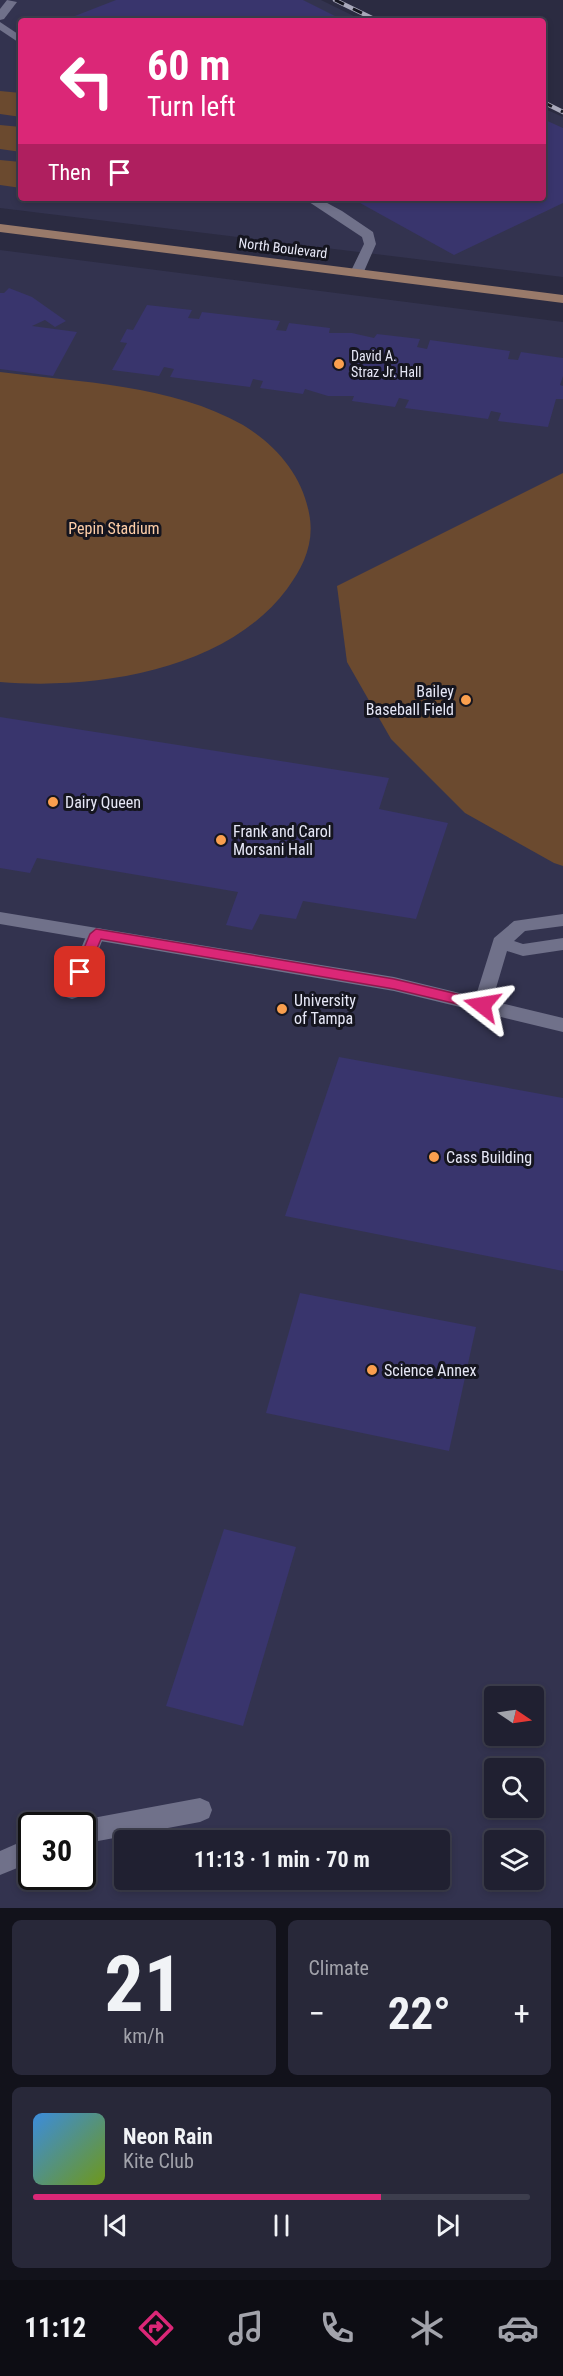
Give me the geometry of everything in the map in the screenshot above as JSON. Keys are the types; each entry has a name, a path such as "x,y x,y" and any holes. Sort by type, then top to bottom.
{"street":[{"path":"0,17 11,2"},
{"path":"0,25 17,41"},
{"path":"314,201 368,235 370,244 357,273"},
{"name":"North Boulevard","path":"0,228 563,299"},
{"path":"0,918 394,984 563,1024"},
{"path":"482,1005 500,943 520,925 563,920"},
{"path":"72,992 96,934"},
{"path":"500,943 523,950 563,944"},
{"path":"96,1829 200,1810"},
{"path":"0,1863 18,1855"}],"shaded area":[{"path":"0,0 321,0 358,18 18,18 18,201 546,201 546,109 563,117 563,277 0,208"},
{"name":"University of Tampa","path":"0,250 563,322 563,1908 0,1908"}],"green space":[{"path":"0,91 18,93 18,117 0,114"},
{"path":"0,125 18,127 18,152 0,149"},
{"path":"0,160 18,162 18,188 0,185"},
{"name":"Pepin Stadium","path":"0,372 156,393 216,412 255,433 286,462 306,499 309,513 310,534 307,553 287,589 261,617 230,639 194,657 116,678 37,684 0,682"},
{"name":"Bailey Baseball Field","path":"563,473 563,866 465,813 391,739 347,662 337,586"}],"building":[{"path":"116,0 303,0 339,18 70,18"},
{"path":"546,120 563,128 563,203 454,255 356,201 546,201"},
{"path":"9,288 32,297 66,321 55,327 45,320 32,326 77,332 53,376 0,369 0,293 4,293"},
{"name":"David A. Straz Jr. Hall","path":"147,305 192,310 188,318 199,319 202,312 280,321 276,330 286,331 289,323 330,328 329,333 352,333 374,338 377,334 420,339 417,347 427,349 430,340 510,351 508,359 518,360 521,352 563,358 563,376 560,385 563,386 563,399 556,399 548,427 498,421 501,413 491,411 488,419 405,408 409,400 399,398 395,407 352,401 354,396 328,396 305,389 303,394 260,388 263,381 253,379 250,387 170,377 174,369 164,367 159,376 112,370 127,343 120,342 127,329 133,330"},
{"name":"Frank and Carol Morsani Hall","path":"0,717 389,778 379,809 448,823 416,919 303,901 296,919 260,914 252,930 226,925 238,892 37,858 30,873 0,868"},
{"name":"Cass Building","path":"339,1057 563,1098 563,1271 285,1216"},
{"name":"Science Annex","path":"300,1293 476,1327 449,1451 266,1413"},
{"path":"224,1529 296,1547 243,1726 166,1706"}],"railway":[{"path":"335,0 372,18"},
{"path":"546,104 563,112"}],"place":[{"name":"David A. Straz Jr. Hall","path":"339,364"},
{"name":"Bailey Baseball Field","path":"466,700"},
{"name":"Dairy Queen","path":"53,802"},
{"name":"Frank and Carol Morsani Hall","path":"221,840"},
{"name":"University of Tampa","path":"282,1009"},
{"name":"Cass Building","path":"434,1157"},
{"name":"Science Annex","path":"372,1370"}],"route":[{"path":"80,972 96,934 394,984 482,1005"}]}
